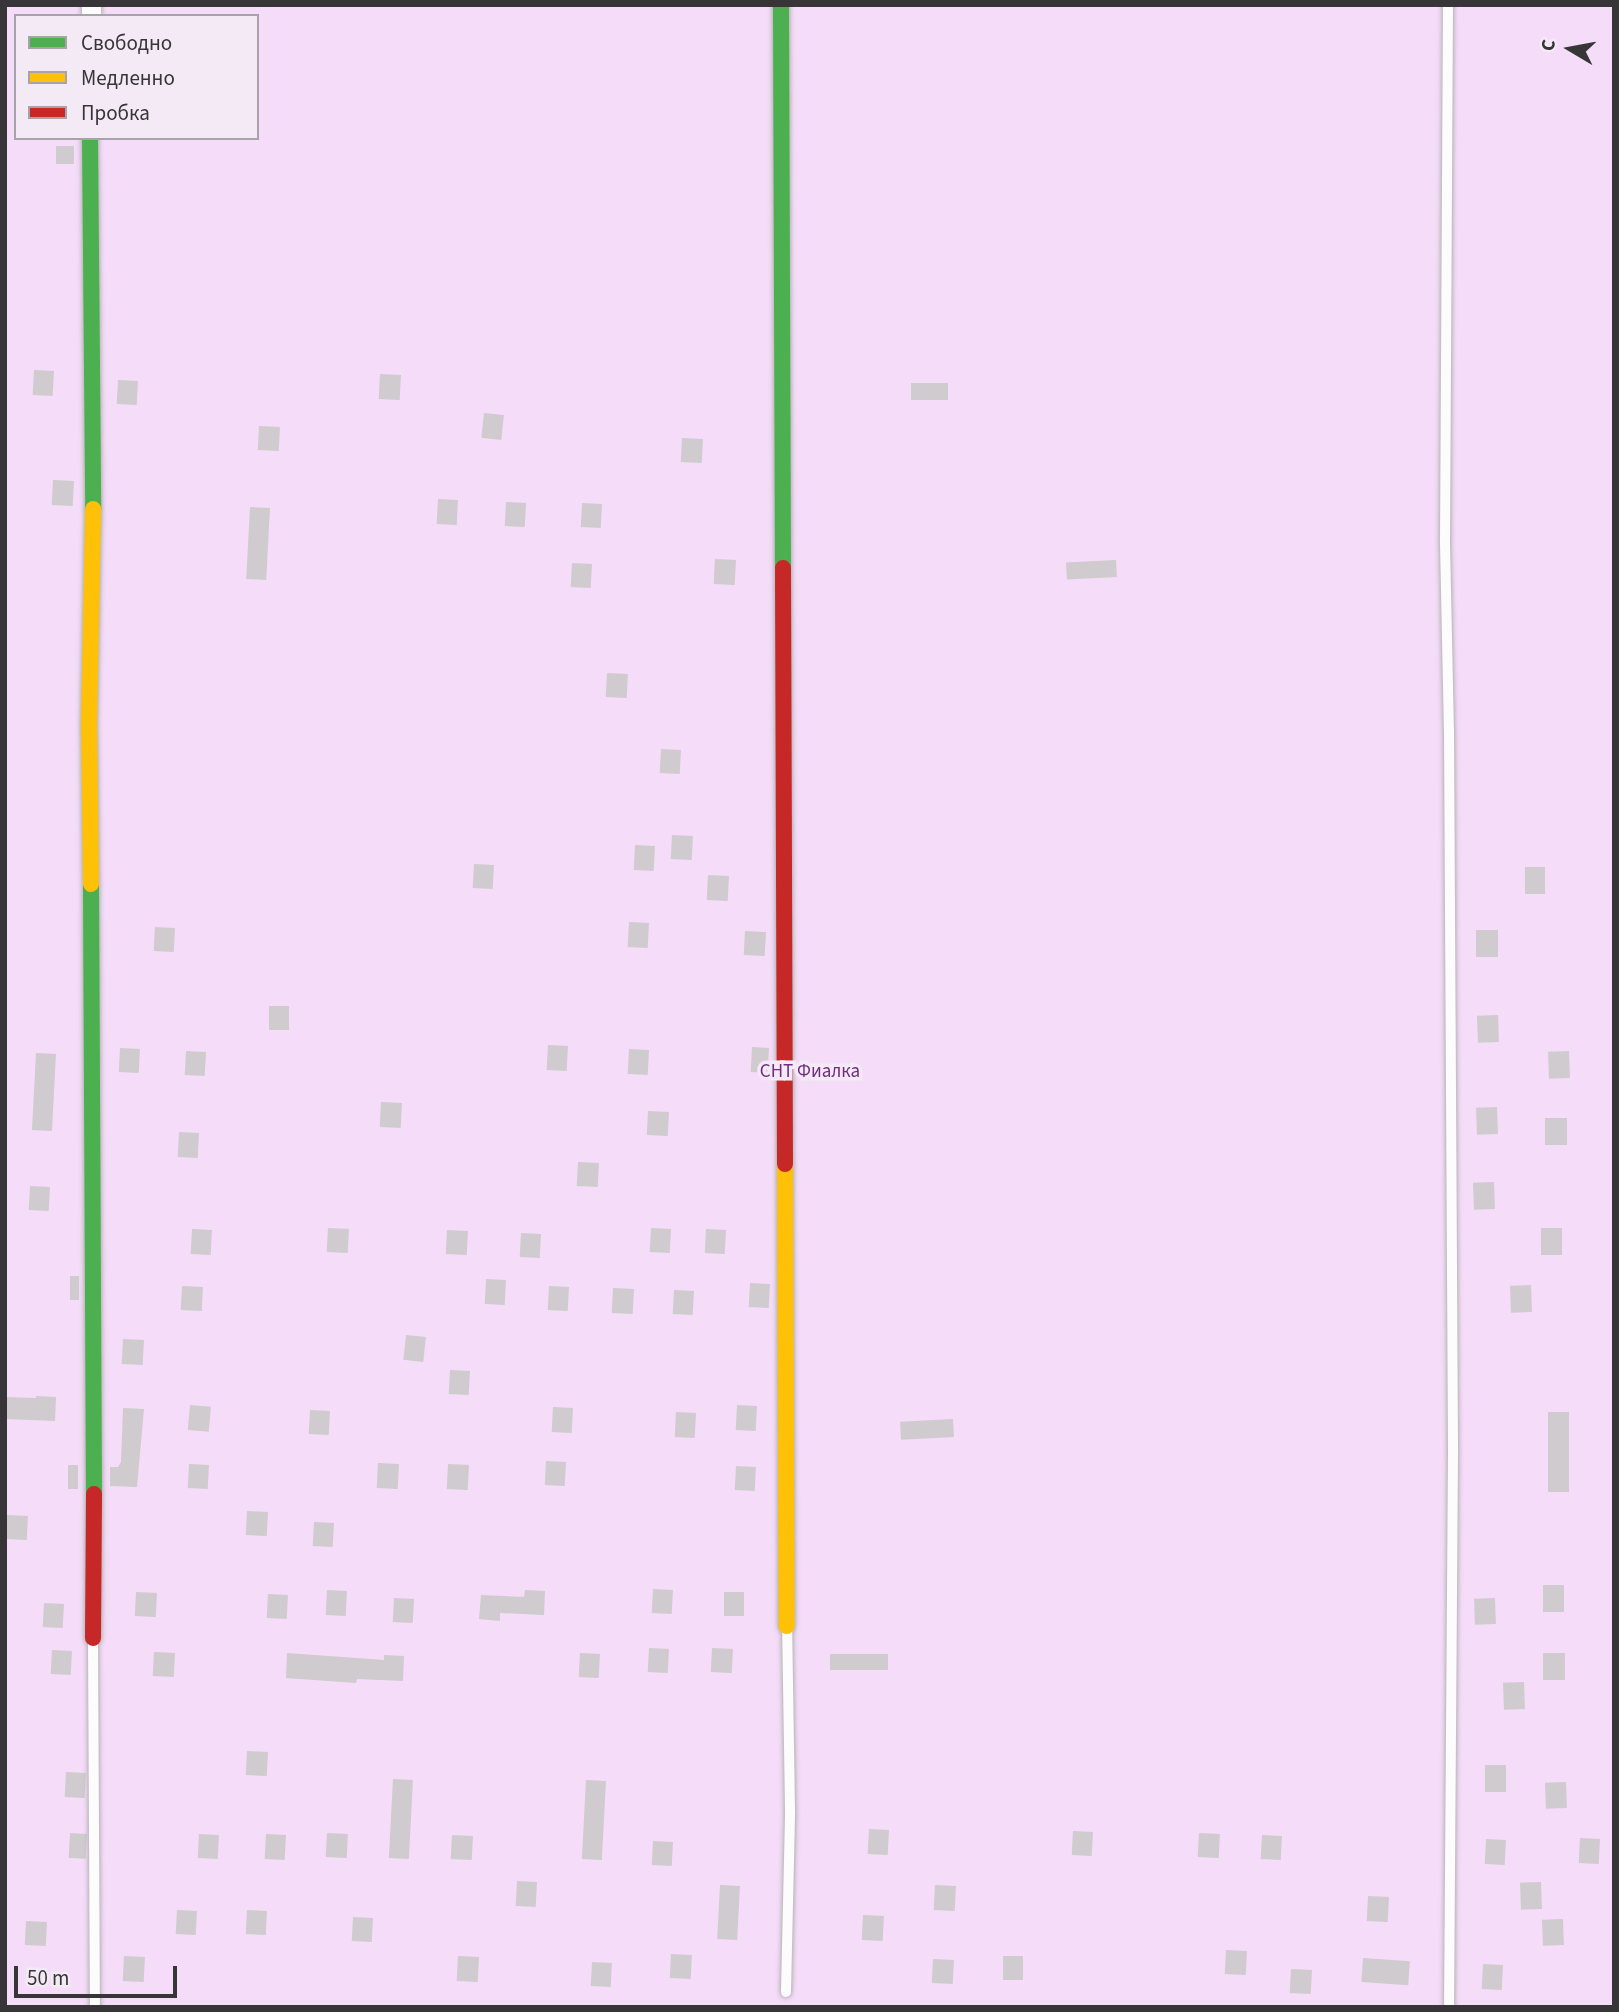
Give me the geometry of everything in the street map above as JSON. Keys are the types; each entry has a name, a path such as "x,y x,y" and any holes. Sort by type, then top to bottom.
{"street":[{"path":"781,5 787,1626"},
{"path":"90,140 93,542 89,725 95,1270 93,1637"}],"lane":[{"path":"1448,5 1445,542 1449,731 1453,1453 1449,2007"},
{"path":"786,1992 790,1810 787,1626"},
{"path":"93,1637 95,2007"}],"green space":[{"name":"СНТ Фиалка","path":"5,5 1614,5 1614,2007 5,2007"}],"building":[{"path":"56,146 74,146 74,164 56,164"},
{"path":"34,370 54,371 53,396 33,395"},
{"path":"380,374 401,375 400,400 379,399"},
{"path":"118,380 138,381 137,405 117,404"},
{"path":"911,383 948,383 948,400 911,400"},
{"path":"484,413 504,415 501,440 481,438"},
{"path":"259,426 280,427 279,451 258,450"},
{"path":"682,438 703,439 702,463 681,462"},
{"path":"53,480 74,481 73,506 52,505"},
{"path":"438,499 458,500 457,525 437,524"},
{"path":"506,502 526,503 525,527 505,526"},
{"path":"582,503 602,504 601,528 581,527"},
{"path":"250,507 270,508 266,580 246,579"},
{"path":"715,559 736,560 735,585 714,584"},
{"path":"1116,560 1117,577 1067,580 1066,563"},
{"path":"572,563 592,564 591,588 571,587"},
{"path":"607,673 628,674 627,698 606,697"},
{"path":"661,749 681,750 680,774 660,773"},
{"path":"672,835 693,836 692,860 671,859"},
{"path":"635,845 655,846 654,871 634,870"},
{"path":"474,864 494,865 493,889 473,888"},
{"path":"1525,867 1545,867 1545,894 1525,894"},
{"path":"708,875 729,876 728,901 707,900"},
{"path":"629,922 649,923 648,948 628,947"},
{"path":"155,927 175,928 174,952 154,951"},
{"path":"1476,930 1498,930 1498,957 1476,957"},
{"path":"745,931 766,932 765,956 744,955"},
{"path":"269,1006 289,1006 289,1030 269,1030"},
{"path":"1498,1015 1499,1042 1478,1043 1477,1016"},
{"path":"548,1045 568,1046 567,1071 547,1070"},
{"path":"752,1047 769,1048 768,1073 751,1072"},
{"path":"120,1048 140,1049 139,1073 119,1072"},
{"path":"629,1049 649,1050 648,1075 628,1074"},
{"path":"186,1051 206,1052 205,1076 185,1075"},
{"path":"1569,1051 1570,1078 1549,1079 1548,1052"},
{"path":"36,1053 56,1054 52,1131 32,1130"},
{"path":"381,1102 402,1103 401,1128 380,1127"},
{"path":"1497,1107 1498,1134 1477,1135 1476,1108"},
{"path":"648,1111 669,1112 668,1136 647,1135"},
{"path":"1545,1118 1567,1118 1567,1145 1545,1145"},
{"path":"179,1132 199,1133 198,1158 178,1157"},
{"path":"578,1162 599,1163 598,1187 577,1186"},
{"path":"1494,1182 1495,1209 1474,1210 1473,1183"},
{"path":"30,1186 50,1187 49,1211 29,1210"},
{"path":"328,1228 349,1229 348,1253 327,1252"},
{"path":"651,1228 671,1229 670,1253 650,1252"},
{"path":"1541,1228 1562,1228 1562,1255 1541,1255"},
{"path":"192,1229 212,1230 211,1255 191,1254"},
{"path":"706,1229 726,1230 725,1254 705,1253"},
{"path":"447,1230 468,1231 467,1255 446,1254"},
{"path":"521,1233 541,1234 540,1258 520,1257"},
{"path":"70,1276 79,1276 79,1300 70,1300"},
{"path":"486,1279 506,1280 505,1305 485,1304"},
{"path":"750,1283 770,1284 769,1308 749,1307"},
{"path":"1531,1285 1532,1312 1511,1313 1510,1286"},
{"path":"182,1286 203,1287 202,1311 181,1310"},
{"path":"549,1286 569,1287 568,1311 548,1310"},
{"path":"613,1288 634,1289 633,1314 612,1313"},
{"path":"674,1290 694,1291 693,1315 673,1314"},
{"path":"406,1335 426,1337 423,1362 403,1360"},
{"path":"123,1339 144,1340 143,1365 122,1364"},
{"path":"450,1370 470,1371 469,1395 449,1394"},
{"path":"5,1397 56,1397 55,1421 5,1419"},
{"path":"190,1405 211,1407 209,1432 188,1430"},
{"path":"737,1405 757,1406 756,1431 736,1430"},
{"path":"553,1407 573,1408 572,1433 552,1432"},
{"path":"123,1408 144,1409 137,1487 110,1486 110,1467 118,1467 121,1462"},
{"path":"310,1410 330,1411 329,1435 309,1434"},
{"path":"676,1412 696,1413 695,1438 675,1437"},
{"path":"1548,1412 1569,1412 1569,1492 1548,1492"},
{"path":"953,1419 954,1437 901,1440 900,1422"},
{"path":"546,1461 566,1462 565,1486 545,1485"},
{"path":"378,1463 399,1464 398,1489 377,1488"},
{"path":"189,1464 209,1465 208,1489 188,1488"},
{"path":"448,1464 469,1465 468,1490 447,1489"},
{"path":"68,1465 78,1465 78,1489 68,1489"},
{"path":"736,1466 756,1467 755,1491 735,1490"},
{"path":"247,1511 268,1512 267,1536 246,1535"},
{"path":"7,1515 28,1516 27,1540 6,1539"},
{"path":"314,1522 334,1523 333,1547 313,1546"},
{"path":"1543,1585 1564,1585 1564,1612 1543,1612"},
{"path":"653,1589 673,1590 672,1614 652,1613"},
{"path":"327,1590 347,1591 346,1616 326,1615"},
{"path":"525,1590 545,1591 544,1615 500,1613 500,1621 479,1619 481,1595 524,1597"},
{"path":"136,1592 157,1593 156,1617 135,1616"},
{"path":"724,1592 744,1592 744,1616 724,1616"},
{"path":"268,1594 288,1595 287,1619 267,1618"},
{"path":"394,1598 414,1599 413,1623 393,1622"},
{"path":"1495,1598 1496,1624 1475,1625 1474,1599"},
{"path":"44,1603 64,1604 63,1628 43,1627"},
{"path":"649,1648 669,1649 668,1673 648,1672"},
{"path":"712,1648 733,1649 732,1673 711,1672"},
{"path":"52,1650 72,1651 71,1675 51,1674"},
{"path":"154,1652 175,1653 174,1677 153,1676"},
{"path":"287,1653 384,1660 384,1655 404,1656 403,1681 357,1679 356,1683 286,1678"},
{"path":"580,1653 600,1654 599,1678 579,1677"},
{"path":"1543,1653 1565,1653 1565,1680 1543,1680"},
{"path":"830,1654 888,1654 888,1670 830,1670"},
{"path":"1524,1682 1525,1709 1504,1710 1503,1683"},
{"path":"247,1751 268,1752 267,1776 246,1775"},
{"path":"1485,1765 1506,1765 1506,1792 1485,1792"},
{"path":"66,1772 86,1773 85,1798 65,1797"},
{"path":"393,1779 413,1780 409,1859 389,1858"},
{"path":"586,1780 606,1781 602,1860 582,1859"},
{"path":"1566,1782 1567,1808 1546,1809 1545,1783"},
{"path":"869,1829 889,1830 888,1855 868,1854"},
{"path":"1073,1831 1093,1832 1092,1856 1072,1855"},
{"path":"70,1833 87,1834 86,1859 69,1858"},
{"path":"327,1833 348,1834 347,1858 326,1857"},
{"path":"1199,1833 1220,1834 1219,1858 1198,1857"},
{"path":"199,1834 219,1835 218,1859 198,1858"},
{"path":"266,1834 286,1835 285,1860 265,1859"},
{"path":"452,1835 473,1836 472,1860 451,1859"},
{"path":"1262,1835 1282,1836 1281,1860 1261,1859"},
{"path":"1580,1838 1600,1839 1599,1864 1579,1863"},
{"path":"1486,1839 1506,1840 1505,1865 1485,1864"},
{"path":"653,1841 673,1842 672,1866 652,1865"},
{"path":"517,1881 537,1882 536,1907 516,1906"},
{"path":"1541,1882 1542,1909 1521,1910 1520,1883"},
{"path":"720,1885 740,1886 737,1940 717,1939"},
{"path":"935,1885 956,1886 955,1911 934,1910"},
{"path":"1368,1896 1389,1897 1388,1922 1367,1921"},
{"path":"177,1910 197,1911 196,1935 176,1934"},
{"path":"247,1910 267,1911 266,1935 246,1934"},
{"path":"863,1915 884,1916 883,1941 862,1940"},
{"path":"353,1917 373,1918 372,1942 352,1941"},
{"path":"1563,1919 1564,1945 1543,1946 1542,1920"},
{"path":"26,1921 47,1922 46,1946 25,1945"},
{"path":"1226,1950 1247,1951 1246,1975 1225,1974"},
{"path":"671,1954 692,1955 691,1979 670,1978"},
{"path":"124,1956 145,1957 144,1982 123,1981"},
{"path":"458,1956 479,1957 478,1982 457,1981"},
{"path":"1003,1956 1023,1956 1023,1980 1003,1980"},
{"path":"1363,1958 1410,1961 1408,1985 1361,1982"},
{"path":"933,1959 954,1960 953,1984 932,1983"},
{"path":"592,1962 612,1963 611,1987 591,1986"},
{"path":"1483,1964 1503,1965 1502,1990 1482,1989"},
{"path":"1291,1969 1312,1970 1311,1994 1290,1993"}],"traffic: fast":[{"path":"781,5 783,568"},
{"path":"90,140 93,509"},
{"path":"91,884 94,1494"}],"traffic: slow":[{"path":"91,884 89,725 93,509"},
{"path":"785,1164 787,1626"}],"traffic: jam":[{"path":"783,568 785,1164"},
{"path":"93,1638 94,1494"}]}
